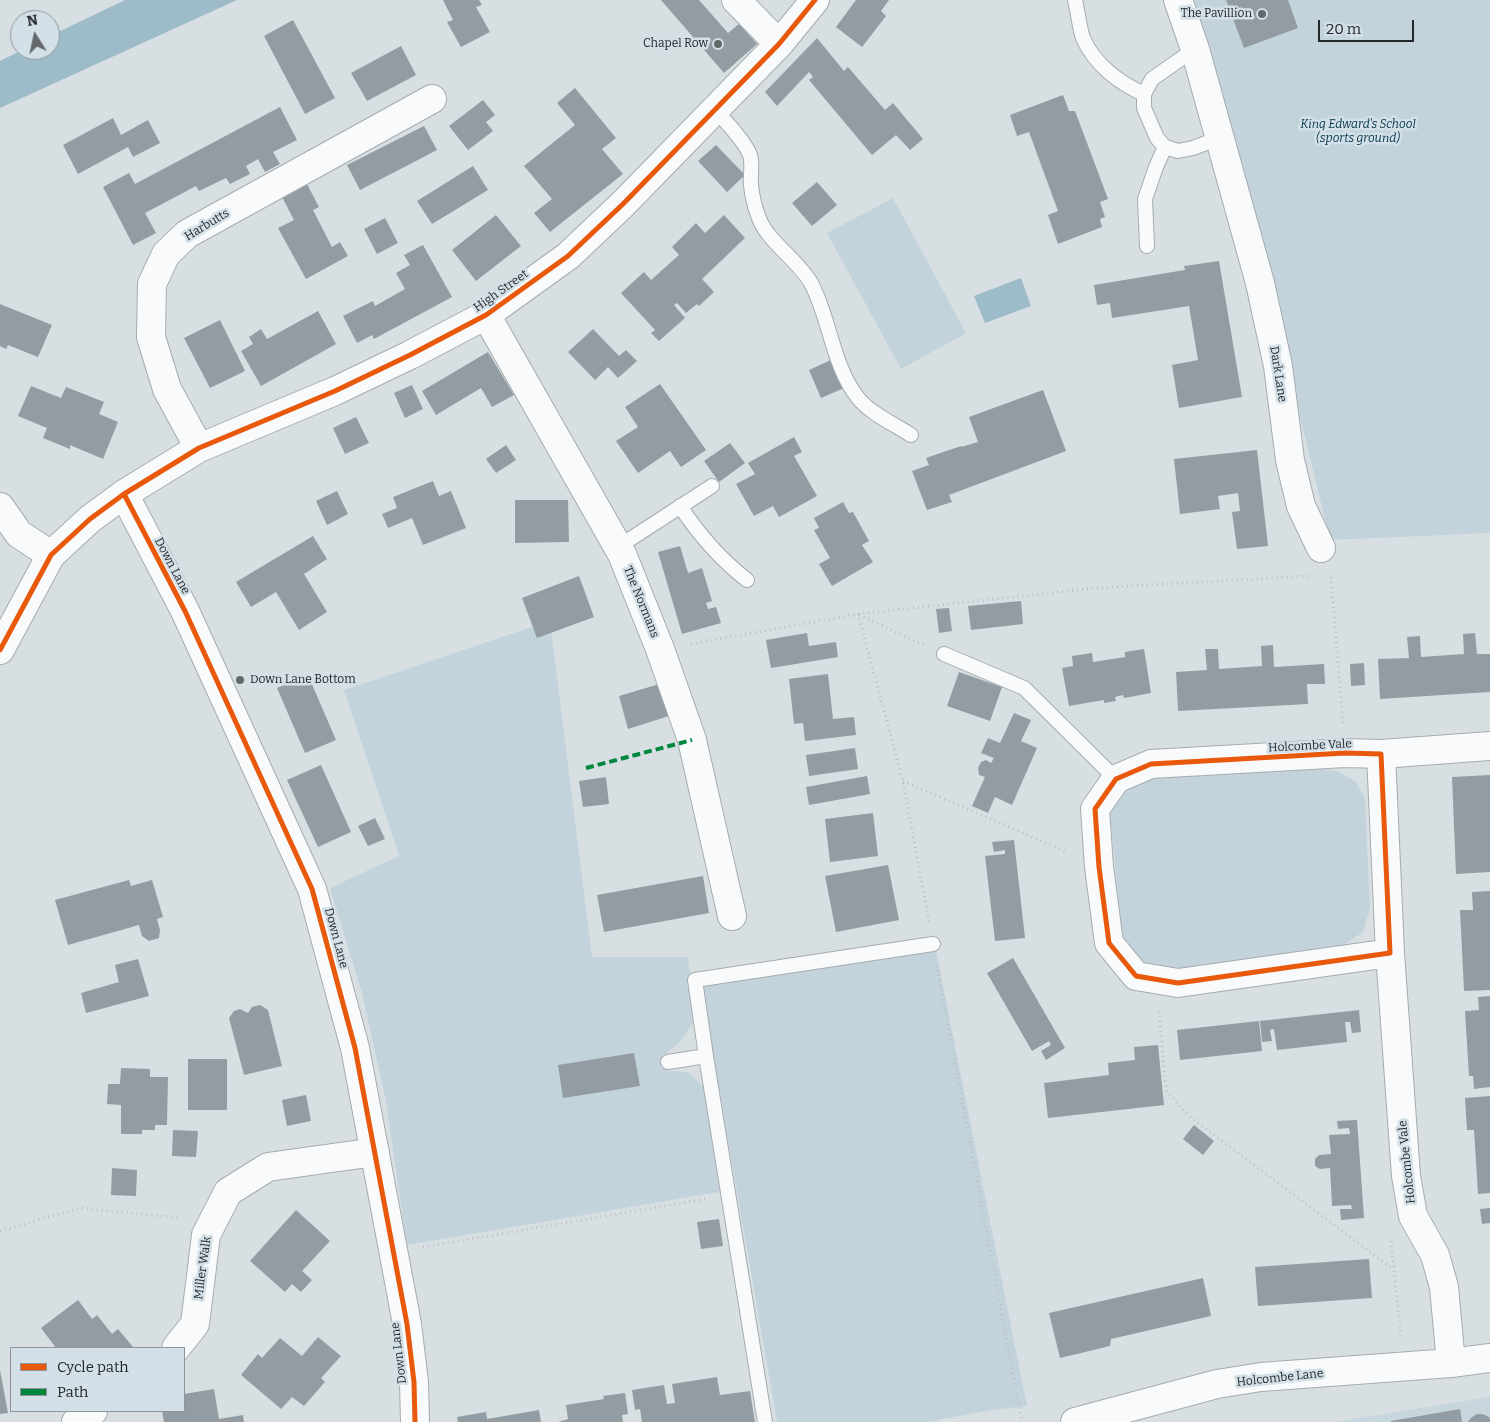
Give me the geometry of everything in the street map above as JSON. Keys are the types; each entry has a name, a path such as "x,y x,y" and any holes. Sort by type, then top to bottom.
{"street":[{"path":"736,0 779,44"},
{"name":"High Street","path":"0,650 51,555 90,519 124,494 199,448 335,391 410,355 486,315 568,256 624,204 779,44 815,0"},
{"name":"Dark Lane","path":"1178,0 1195,49 1260,283 1278,366 1290,460 1301,506 1321,548"},
{"name":"Harbutts","path":"199,448 167,389 151,337 152,284 166,254 187,234 432,99"},
{"name":"The Normans","path":"486,315 618,546 660,649 692,740 732,916"},
{"name":"Down Lane","path":"124,494 185,611 312,889 355,1048 407,1324 414,1382 415,1422"},
{"path":"0,507 20,534 51,555"},
{"name":"Holcombe Vale","path":"1116,779 1151,764 1345,753 1381,754 1490,746"},
{"name":"Holcombe Vale","path":"1381,754 1390,953 1406,1176 1413,1216 1435,1255 1444,1287 1451,1363"},
{"path":"1116,779 1095,809 1099,867 1109,943 1136,976 1178,983 1390,953"},
{"name":"Miller Walk","path":"177,1347 195,1324 206,1235 228,1192 268,1167 375,1152"},
{"name":"Holcombe Lane","path":"1074,1422 1218,1384 1261,1377 1404,1367 1490,1358"},
{"path":"76,1422 91,1412"}],"lane":[{"path":"1075,0 1083,37 1091,53 1104,68 1125,86 1144,94"},
{"path":"1195,49 1152,79 1144,94 1144,108 1157,138 1165,147 1178,151 1193,148 1219,138"},
{"path":"715,110 744,145 750,156 751,185 759,220 770,235 799,266 811,283 840,363 859,399 873,411 911,435"},
{"path":"1147,246 1144,199 1165,147"},
{"path":"618,546 712,486"},
{"path":"680,506 691,524 710,547 747,580"},
{"path":"944,654 1024,688 1116,779"},
{"path":"766,1422 728,1195 695,980 933,944"},
{"path":"668,1062 706,1056"}],"path":[{"path":"1321,548 1331,574 1345,753"},
{"path":"660,649 858,614 1096,588 1311,576"},
{"path":"858,614 944,654"},
{"path":"858,614 903,781 1022,1422"},
{"path":"903,781 1099,867"},
{"path":"1157,979 1166,1090 1189,1116 1393,1269"},
{"path":"425,1246 728,1195"},
{"path":"0,1231 80,1208 212,1221"},
{"path":"1390,1235 1404,1367"}],"shaded area":[{"path":"1490,1397 1490,1422 1334,1422"}],"green space":[{"name":"King Edward's School (sports ground)","path":"1178,0 1490,0 1490,533 1330,540 1267,281"},
{"path":"893,198 966,333 901,369 827,233"},
{"path":"550,621 592,957 688,957 696,1018 680,1042 665,1054 668,1071 688,1072 705,1088 719,1192 407,1245 386,1101 362,993 330,888 399,856 344,690"},
{"path":"1318,768 1338,771 1356,782 1365,799 1370,908 1363,932 1342,946 1178,970 1143,964 1122,937 1110,812 1122,788 1154,778"},
{"path":"935,946 1027,1406 991,1410 927,1422 777,1422 700,979"}],"water":[{"path":"125,0 237,0 0,108 0,61 10,56 10,60 60,60 60,31"},
{"path":"1021,278 1031,306 985,323 974,296"}],"building":[{"path":"443,0 479,0 482,5 476,7 490,32 461,47 447,22 453,20"},
{"name":"Chapel Row","path":"661,0 699,0 728,33 739,24 757,44 724,73"},
{"path":"856,0 889,0 881,11 886,16 862,47 836,27"},
{"name":"The Pavillion","path":"1226,0 1288,0 1298,28 1244,48"},
{"path":"293,20 335,98 305,114 264,36"},
{"path":"817,38 844,71 848,67 885,110 893,103 923,139 910,150 896,135 872,155 809,80 813,77 809,72 777,106 765,92"},
{"path":"401,46 416,75 367,101 351,73"},
{"path":"575,88 616,138 602,149 623,174 550,232 534,213 552,199 524,166 575,125 557,103"},
{"path":"1063,95 1069,111 1075,111 1108,199 1100,202 1105,217 1100,219 1102,227 1058,244 1048,215 1058,211 1029,132 1017,136 1010,115"},
{"path":"483,100 495,115 486,122 493,131 468,150 449,126"},
{"path":"280,107 297,140 273,152 280,164 265,172 258,159 246,166 250,174 230,184 226,178 199,191 196,186 145,213 156,233 133,245 103,187 129,173 135,184"},
{"path":"113,118 121,135 148,120 160,143 133,157 128,147 78,174 63,145"},
{"path":"424,126 437,150 360,190 347,165"},
{"path":"716,145 745,175 727,192 698,161"},
{"path":"473,166 488,190 432,224 417,201"},
{"path":"817,182 837,205 812,226 792,203"},
{"path":"307,184 319,207 313,210 332,247 340,242 348,256 306,279 278,228 294,220 282,197"},
{"path":"496,215 521,246 476,281 452,250"},
{"path":"724,215 745,238 702,279 714,292 699,306 697,304 686,313 677,303 674,305 685,318 659,341 651,333 655,330 621,293 644,272 651,280 679,255 672,247 696,223 705,233"},
{"path":"385,218 398,243 377,254 364,229"},
{"path":"423,245 452,297 374,339 372,335 357,343 343,316 373,301 375,306 405,289 396,273 410,265 404,255"},
{"path":"1219,261 1242,397 1179,408 1172,365 1198,360 1189,306 1112,318 1110,303 1097,305 1094,285 1185,270 1184,266"},
{"path":"0,304 52,325 38,357 8,345 6,349 0,346"},
{"path":"318,311 336,344 261,386 241,351 253,344 249,337 261,329 267,339"},
{"path":"220,320 245,371 210,388 184,338"},
{"path":"593,329 619,356 626,350 637,361 618,378 608,367 595,380 568,352"},
{"path":"488,352 514,395 492,407 481,388 436,415 422,391"},
{"path":"831,360 844,388 821,398 809,370"},
{"path":"660,384 706,450 681,467 670,451 638,473 616,441 638,427 625,407"},
{"path":"412,385 423,409 405,418 394,393"},
{"path":"31,386 61,398 66,387 104,402 99,414 118,422 103,459 70,445 70,449 43,438 47,428 18,416"},
{"path":"1043,390 1066,451 949,495 952,502 927,510 912,471 929,465 926,458 978,442 969,417"},
{"path":"356,417 369,443 345,454 333,428"},
{"path":"794,437 802,452 794,456 817,496 779,517 773,506 754,516 736,484 755,474 748,463"},
{"path":"730,443 745,463 719,482 704,461"},
{"path":"506,445 516,460 496,473 486,459"},
{"path":"1257,450 1268,546 1237,549 1232,512 1240,511 1238,493 1218,496 1220,509 1180,514 1174,459"},
{"path":"433,481 439,496 451,491 466,528 423,545 412,518 388,528 382,514 397,508 393,497"},
{"path":"337,491 348,514 327,525 316,501"},
{"path":"515,500 568,500 569,542 515,543"},
{"path":"843,502 849,513 853,512 869,541 862,545 873,562 832,586 819,564 830,558 814,530 819,528 814,518"},
{"path":"313,536 327,559 304,574 327,612 299,630 276,592 251,607 236,582"},
{"path":"680,546 688,573 702,568 712,601 706,603 708,609 716,607 721,623 682,634 658,552"},
{"path":"579,576 594,617 537,638 522,598"},
{"path":"1021,601 1023,624 971,630 968,606"},
{"path":"949,608 952,631 939,633 936,609"},
{"path":"807,633 809,646 836,642 838,657 771,668 766,640"},
{"path":"1475,633 1477,654 1490,654 1490,692 1380,699 1378,659 1409,658 1407,637 1420,636 1421,657 1464,654 1463,634"},
{"path":"1273,645 1274,667 1324,664 1325,684 1307,684 1308,704 1178,711 1176,672 1207,670 1205,649 1218,649 1219,669 1262,666 1261,646"},
{"path":"1144,649 1151,693 1124,698 1123,695 1115,697 1116,701 1104,703 1104,700 1069,706 1062,668 1073,666 1072,656 1092,653 1093,662 1125,657 1125,652"},
{"path":"1364,663 1365,685 1351,686 1350,664"},
{"path":"959,672 1002,687 990,721 947,706"},
{"path":"828,674 833,719 854,717 856,735 805,741 803,723 794,724 789,679"},
{"path":"308,675 336,740 305,753 277,688"},
{"path":"663,683 672,715 628,729 619,696"},
{"path":"1014,713 1031,720 1021,741 1037,748 1012,805 995,797 988,813 972,806 985,777 979,775 978,768 981,762 986,760 991,763 994,758 981,753 988,738 1000,743"},
{"path":"855,748 858,769 809,776 806,755"},
{"path":"321,765 351,832 318,847 287,780"},
{"path":"1490,775 1490,872 1456,874 1452,777"},
{"path":"867,776 870,794 809,805 806,787"},
{"path":"606,777 609,804 583,807 579,781"},
{"path":"873,813 878,856 830,862 825,819"},
{"path":"375,818 385,839 368,846 358,826"},
{"path":"1014,840 1025,938 995,941 985,856 1005,854 1005,850 994,852 992,842"},
{"path":"888,865 899,920 836,932 825,876"},
{"path":"703,876 709,913 604,932 597,895"},
{"path":"129,880 131,886 152,880 163,917 157,919 160,930 159,938 149,941 142,936 139,925 68,945 55,900"},
{"path":"1490,891 1490,990 1464,991 1460,910 1473,910 1472,892"},
{"path":"1013,958 1065,1048 1046,1060 1041,1051 1051,1045 1049,1041 1032,1051 987,973"},
{"path":"138,959 149,996 86,1013 81,993 119,982 115,965"},
{"path":"1490,996 1490,1087 1474,1089 1473,1076 1469,1076 1465,1011 1479,1010 1478,997"},
{"path":"260,1005 268,1010 282,1066 244,1075 229,1018 234,1011 240,1009 248,1013 252,1007"},
{"path":"1359,1010 1361,1032 1352,1033 1350,1022 1345,1022 1347,1042 1277,1050 1274,1029 1270,1030 1272,1041 1262,1042 1260,1021"},
{"path":"1259,1021 1262,1051 1180,1060 1177,1030"},
{"path":"1158,1045 1164,1105 1048,1118 1044,1083 1109,1075 1108,1063 1135,1060 1134,1047"},
{"path":"634,1053 640,1086 563,1098 558,1065"},
{"path":"188,1059 227,1059 227,1110 188,1110"},
{"path":"121,1068 150,1069 150,1077 168,1077 167,1125 155,1125 155,1130 142,1130 142,1134 121,1134 121,1105 107,1104 108,1084 120,1084"},
{"path":"306,1095 311,1121 287,1126 282,1100"},
{"path":"1490,1096 1490,1193 1478,1194 1474,1130 1467,1130 1465,1098"},
{"path":"1357,1120 1364,1218 1341,1220 1340,1209 1352,1209 1351,1205 1332,1206 1330,1168 1320,1169 1315,1166 1315,1159 1319,1155 1331,1154 1329,1135 1350,1134 1349,1128 1338,1129 1337,1121"},
{"path":"1194,1125 1214,1141 1203,1155 1183,1139"},
{"path":"173,1130 198,1131 196,1157 172,1156"},
{"path":"112,1168 137,1170 136,1196 111,1195"},
{"path":"1490,1208 1490,1223 1482,1224 1480,1209"},
{"path":"296,1210 330,1241 302,1271 312,1280 301,1292 292,1284 285,1292 250,1261"},
{"path":"719,1219 723,1246 701,1249 697,1222"},
{"path":"1369,1259 1372,1298 1258,1306 1255,1267"},
{"path":"1203,1278 1211,1316 1111,1339 1110,1346 1060,1358 1049,1313"},
{"path":"78,1300 92,1319 97,1315 112,1334 118,1329 133,1347 55,1347 41,1328"},
{"path":"318,1337 341,1356 321,1378 325,1382 304,1406 292,1397 281,1409 241,1375 258,1354 262,1358 280,1338 302,1356"},
{"path":"0,1370 8,1413 0,1414"},
{"path":"717,1377 720,1395 750,1391 755,1422 642,1422 640,1409 635,1410 632,1390 664,1385 667,1404 675,1403 672,1384"},
{"path":"214,1389 219,1419 243,1415 244,1422 164,1422 162,1412 185,1412 185,1394"},
{"path":"625,1393 628,1414 622,1415 623,1422 558,1422 568,1419 566,1405 604,1399 603,1396"},
{"path":"1460,1409 1462,1422 1391,1422 1391,1421"},
{"path":"539,1410 541,1422 458,1422 457,1417 486,1412 487,1419"},
{"path":"1477,1414 1487,1416 1490,1418 1490,1422 1468,1422"}],"marked path":[{"path":"586,768 692,740"}],"cycle path":[{"path":"0,650 51,555 90,519 124,494 199,448 335,391 410,355 486,315 568,256 623,204 779,44 815,0"},
{"path":"124,494 185,611 312,889 355,1048 407,1324 414,1382 415,1422"},
{"path":"1345,753 1381,754 1390,953 1178,983 1136,976 1109,943 1099,867 1095,809 1116,779 1151,764 1345,753"}],"place":[{"name":"The Pavillion","path":"1262,14"},
{"name":"Chapel Row","path":"718,44"},
{"name":"Down Lane Bottom","path":"240,680"}]}
